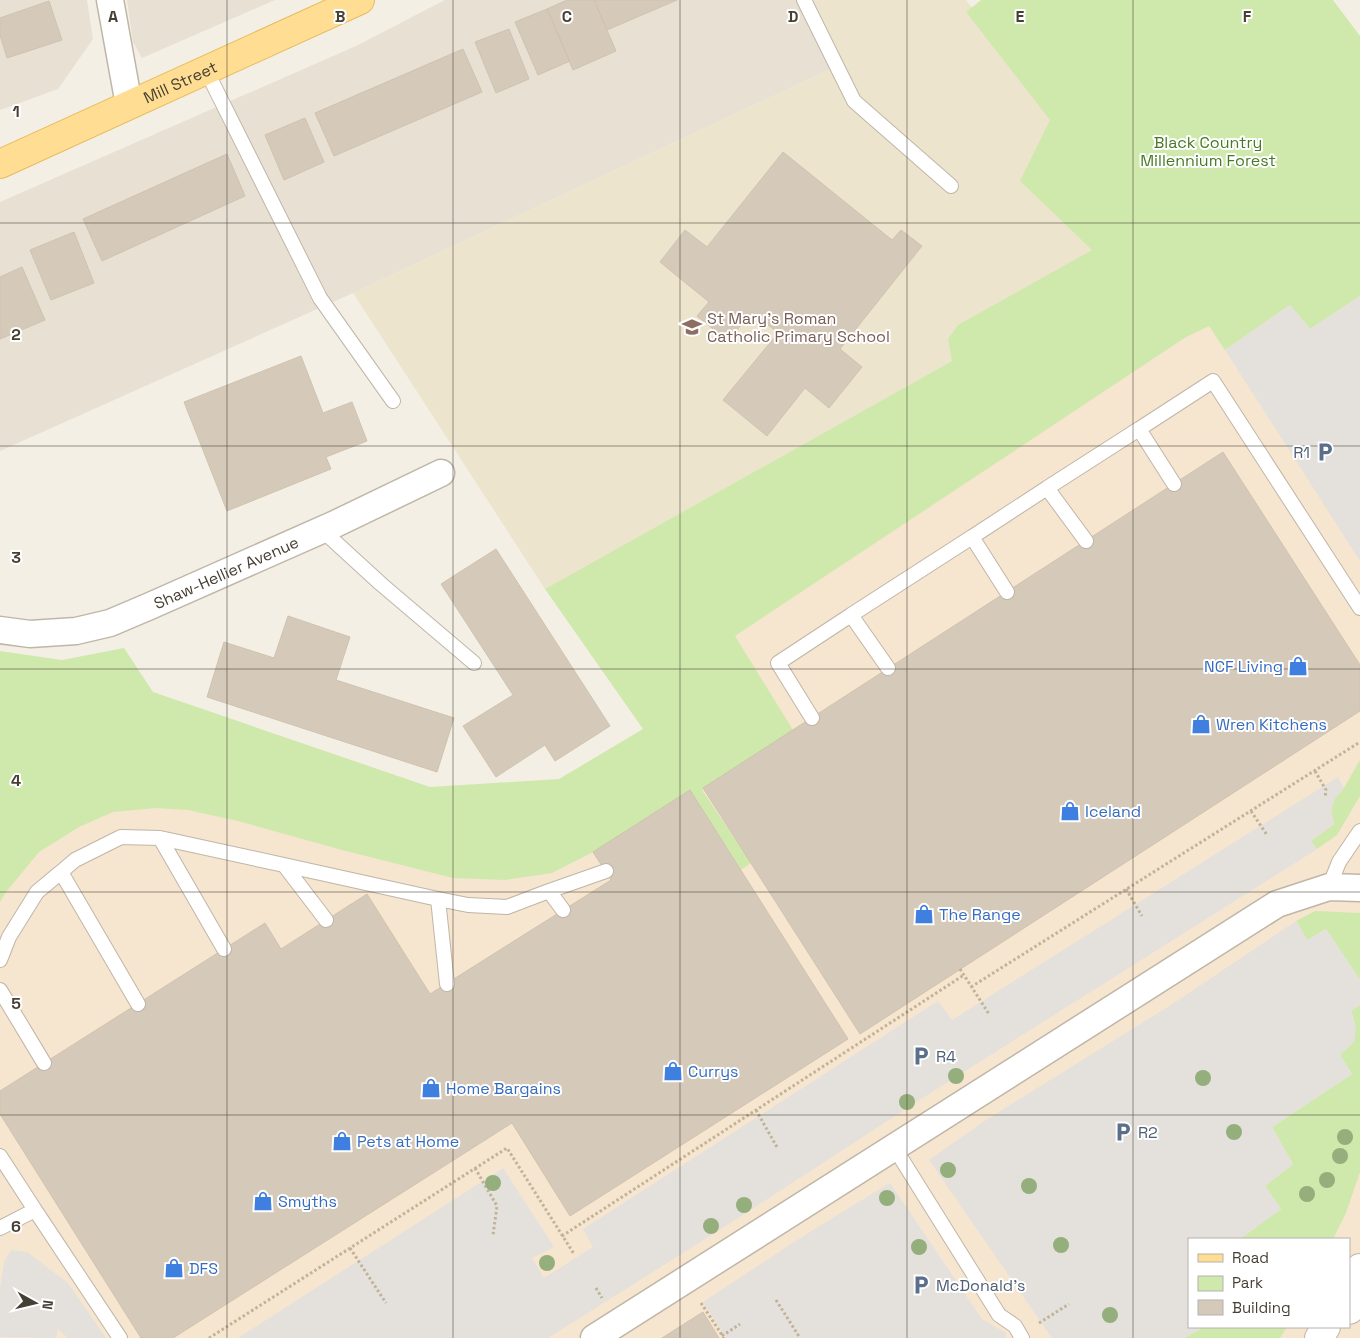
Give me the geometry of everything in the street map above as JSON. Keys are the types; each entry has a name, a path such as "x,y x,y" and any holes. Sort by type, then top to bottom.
{"main road":[{"name":"Mill Street","path":"0,164 360,0"}],"street":[{"path":"110,0 129,105"},
{"name":"Shaw-Hellier Avenue","path":"0,630 30,634 76,631 110,623 322,530 441,473"},
{"path":"594,1338 1276,904 1328,887 1360,888"},
{"path":"1350,1286 1360,1268"}],"lane":[{"path":"804,0 854,102 951,186"},
{"path":"206,70 320,298 393,401"},
{"path":"812,718 778,663 1213,381 1360,608"},
{"path":"1139,429 1174,484"},
{"path":"1047,488 1086,540"},
{"path":"322,530 381,584 474,663"},
{"path":"972,537 1007,592"},
{"path":"852,615 888,668"},
{"path":"1328,887 1339,862 1360,831"},
{"path":"0,960 9,937 37,892 75,860 121,837 160,838 468,905 507,907 606,871"},
{"path":"160,838 224,949"},
{"path":"284,866 326,920"},
{"path":"61,872 138,1004"},
{"path":"549,891 563,910"},
{"path":"438,899 447,984"},
{"path":"0,990 44,1063"},
{"path":"894,1147 999,1315 1015,1326 1022,1338"},
{"path":"0,1156 120,1338"},
{"path":"0,1228 35,1210"}],"path":[{"path":"971,987 1360,742"},
{"path":"1314,771 1326,790 1324,798"},
{"path":"1251,811 1267,835"},
{"path":"1126,889 1142,916"},
{"path":"960,969 989,1014"},
{"path":"562,1236 964,975"},
{"path":"756,1110 778,1148"},
{"path":"209,1338 507,1148 574,1254"},
{"path":"475,1168 497,1206 493,1235"},
{"path":"350,1248 386,1303"},
{"path":"698,1299 723,1337 740,1324"},
{"path":"776,1300 800,1338"},
{"path":"1034,1326 1069,1304"}],"shaded area":[{"path":"0,0 87,0 93,39 58,89 0,110"},
{"path":"127,0 275,0 142,58 133,42"},
{"path":"445,0 800,0 833,68 353,293 0,451 0,202 356,46"},
{"name":"St Mary's Roman Catholic Primary School","path":"800,0 966,0 1153,242 952,361 545,589 353,293 833,68"},
{"path":"1360,233 1360,1338 0,1338 0,695 512,815 671,741 545,589 952,361"},
{"name":"R1","path":"1360,296 1360,561 1225,350 1290,305 1310,329"},
{"name":"R4","path":"1338,777 1344,788 1335,798 1331,811 1334,824 1311,841 1317,849 932,1092 729,1224 548,1338 238,1338 503,1168 554,1247 532,1258 544,1278 593,1247 583,1229 938,1001 952,1020"},
{"name":"R2","path":"1296,921 1307,940 1326,929 1360,980 1360,1005 1351,1011 1356,1028 1354,1042 1340,1055 1352,1074 1272,1127 1293,1164 1265,1186 1281,1209 1241,1238 1188,1238 1188,1328 1202,1328 1184,1338 1052,1338 929,1160 986,1120 1171,1005"},
{"path":"890,1183 982,1319 1006,1333 1005,1338 726,1338 703,1302 808,1233"},
{"path":"11,1250 27,1252 68,1283 106,1338 68,1338 58,1329 56,1338 0,1337 0,1289 4,1262"}],"green space":[{"name":"Black Country Millennium Forest","path":"981,0 1333,0 1360,36 1360,296 1310,329 1290,305 1225,350 1209,326 1186,337 735,636 793,730 702,790 751,863 741,870 690,790 593,852 552,873 505,880 453,878 238,821 188,810 156,808 113,812 79,827 39,852 0,902 0,651 62,660 124,648 153,692 430,787 559,779 643,729 545,589 952,361 948,339 958,325 1092,250 1020,181 1050,120 966,12"},
{"path":"1360,760 1360,796 1337,835 1317,849 1311,841 1334,824 1331,811 1335,798 1344,788"},
{"path":"1315,911 1360,913 1360,980 1326,929 1307,940 1296,921"},
{"path":"1360,1005 1360,1172 1346,1213 1334,1238 1241,1238 1281,1209 1265,1186 1293,1164 1272,1127 1352,1074 1340,1055 1356,1028 1351,1010"},
{"path":"1202,1328 1286,1328 1280,1338 1184,1338"}],"building":[{"path":"567,0 594,0 616,51 573,70 547,9"},
{"path":"594,0 677,0 607,30"},
{"path":"49,1 62,40 7,58 0,35 0,18"},
{"path":"547,9 570,61 538,75 515,22"},
{"path":"509,29 529,79 496,93 475,42"},
{"path":"463,49 482,92 334,156 315,113"},
{"path":"305,118 324,162 284,180 265,135"},
{"path":"783,152 892,240 901,230 922,246 840,349 862,367 829,408 805,388 767,436 723,400 778,333 752,312 728,341 697,316 709,302 660,262 685,230 707,247"},
{"path":"227,154 245,196 102,261 83,219"},
{"path":"74,232 94,283 51,300 30,250"},
{"path":"22,267 45,320 0,339 0,277"},
{"path":"301,356 323,413 352,402 367,441 326,457 331,469 227,511 184,402"},
{"path":"1223,452 1360,665 1360,711 860,1034 703,788"},
{"path":"496,549 610,726 555,761 545,745 496,777 463,726 513,695 441,584"},
{"path":"288,616 350,637 336,680 454,718 437,772 207,697 224,642 274,658"},
{"path":"690,790 848,1039 570,1216 512,1123 173,1338 141,1338 0,1114 0,1091 265,923 281,949 367,894 430,994 611,880 593,852"},
{"path":"703,1312 719,1338 662,1338"}],"place":[{"name":"St Mary's Roman Catholic Primary School","path":"692,327"},
{"name":"R1","path":"1325,452"},
{"name":"NCF Living","path":"1298,666"},
{"name":"Wren Kitchens","path":"1201,724"},
{"name":"Iceland","path":"1070,811"},
{"name":"The Range","path":"924,914"},
{"name":"R4","path":"921,1056"},
{"name":"Currys","path":"673,1071"},
{"name":"Home Bargains","path":"431,1088"},
{"name":"R2","path":"1123,1132"},
{"name":"Pets at Home","path":"342,1141"},
{"name":"Smyths","path":"263,1201"},
{"name":"DFS","path":"174,1268"},
{"name":"McDonald's","path":"921,1285"}]}
